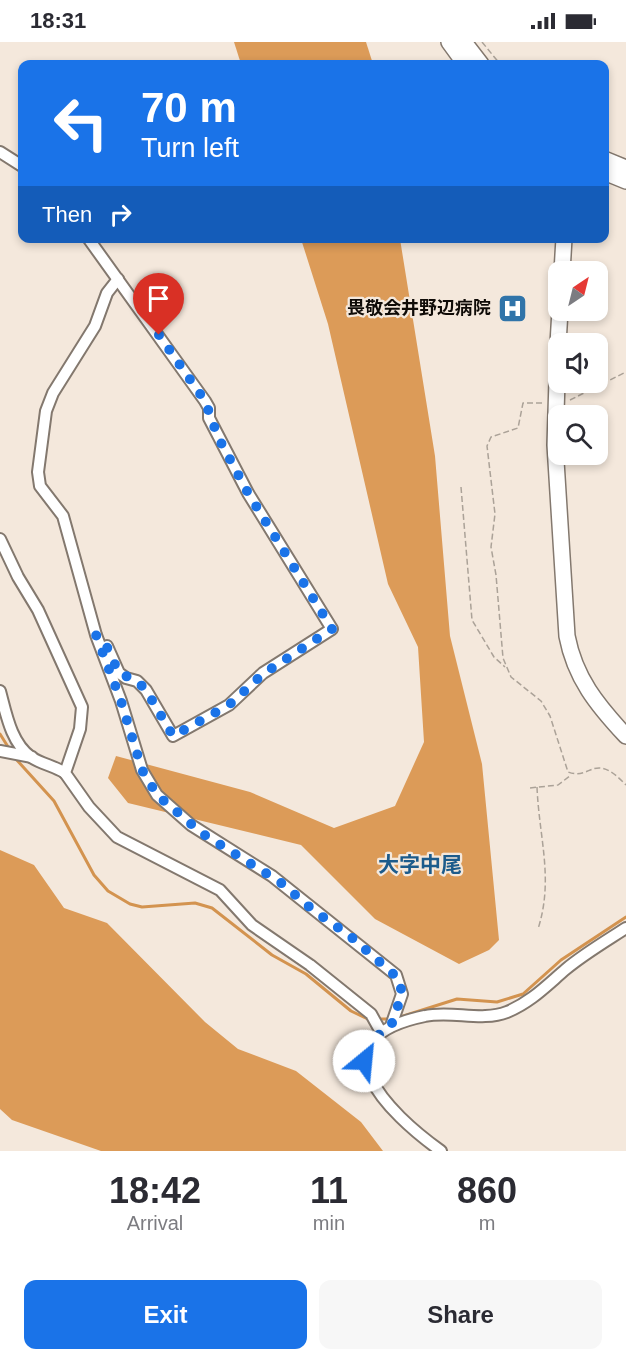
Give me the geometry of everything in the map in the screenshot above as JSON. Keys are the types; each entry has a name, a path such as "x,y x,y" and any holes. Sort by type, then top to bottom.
{"street":[{"path":"449,42 462,60"},
{"path":"464,42 479,60"},
{"path":"0,152 18,163"},
{"path":"609,161 626,168"},
{"path":"609,174 626,181"},
{"path":"92,243 205,401 213,428 248,493 332,629 263,674 229,705 173,736 146,690 137,681 119,673 105,643 96,635"},
{"path":"563,261 564,243"},
{"path":"117,279 107,293 95,326 53,393 46,411 38,472 40,486 63,516 96,635 121,701 139,762 151,789 191,825 272,876 396,975 402,994 386,1029 366,1053 365,1065 386,1103 415,1132 441,1151"},
{"path":"556,393 556,477 568,644 574,665 585,687 626,736"},
{"path":"0,539 18,578 38,610 81,707 80,729 65,773"},
{"path":"0,692 11,729 32,758"},
{"path":"0,752 32,758 55,766 65,773 89,807 117,837 220,890 252,925 310,965 371,1014 386,1029"},
{"path":"386,1029 423,1016 495,1015 507,1012 532,999 566,969 626,928"}],"path":[{"path":"482,42 497,60"},
{"path":"506,667 491,547 495,514 494,490 487,446 490,437 518,428 523,403 555,404 586,393 626,372"},
{"path":"461,487 472,620 494,657 506,667 512,677 541,701 558,734 565,768 571,774"},
{"path":"531,788 558,785 565,782 571,774 590,768 605,768 613,772 626,785"},
{"path":"537,788 547,873 544,911 538,929"}],"shaded area":[{"path":"234,42 366,42 372,60 240,60"},
{"path":"302,243 401,243 435,456 450,636 482,764 499,940 489,950 459,964 375,919 301,845 128,803 108,778 116,756 250,792 334,828 395,806 424,742 418,647 388,584 328,324"},
{"path":"0,850 34,865 64,908 107,923 205,1022 238,1049 296,1071 361,1122 383,1151 101,1151 12,1120 0,1109"}],"waterway":[{"path":"0,734 10,750"},
{"path":"15,758 54,801 94,875 108,891 130,904 142,907 195,903 212,908 272,955 306,974 351,1011 370,1020"},
{"path":"397,1018 457,999 497,1002 523,994 561,960 626,917"},
{"path":"376,1019 391,1019"}],"place":[{"name":"畏敬会井野辺病院","path":"512,308"}],"district":[{"name":"大字中尾","path":"420,865"}],"route":[{"path":"159,335 205,401 209,408 209,418 241,475 248,493 289,561 321,607 332,629 263,674 229,705 173,736 146,690 137,681 119,673 105,643 96,635 126,715 142,770 151,789 203,834 280,882 313,910 350,936 399,979 402,994 391,1026 376,1037 364,1061"}]}
